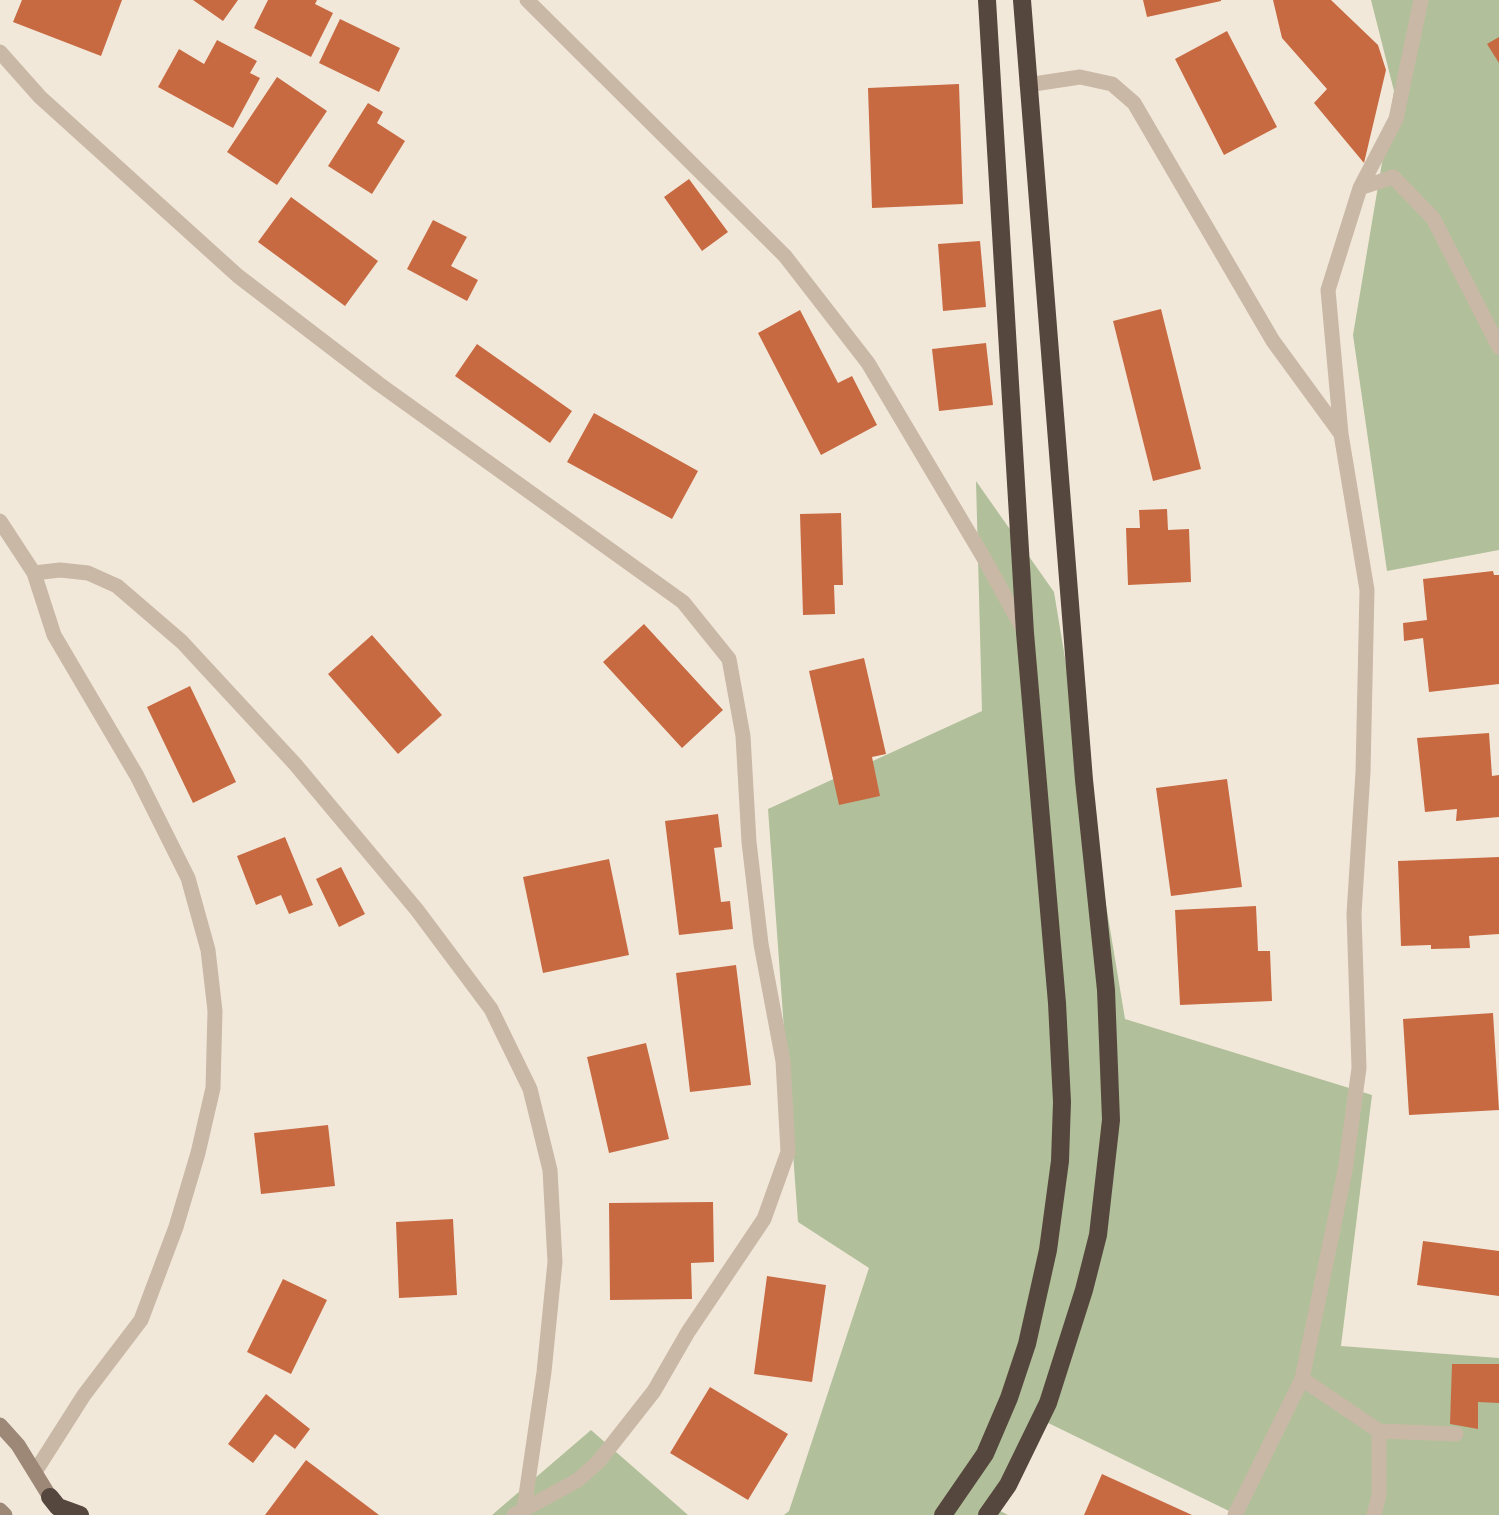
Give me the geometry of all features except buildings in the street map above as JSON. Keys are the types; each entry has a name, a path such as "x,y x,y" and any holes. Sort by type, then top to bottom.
{"highway":[{"path":"943,1515 985,1454 1013,1387 1027,1344 1048,1250 1060,1161 1062,1102 1058,1003 1025,633 987,0"},
{"path":"987,1515 1008,1485 1048,1403 1084,1290 1098,1235 1111,1120 1106,990 1083,768 1022,0"},
{"path":"50,1497 64,1515"},
{"path":"50,1497 58,1507 80,1515"}],"main road":[{"path":"0,1425 18,1445 50,1497"},
{"path":"0,1510 5,1515"}],"street":[{"path":"527,0 784,256 868,363 985,560 1025,633"},
{"path":"1235,1515 1302,1379 1343,1181 1359,1068 1354,915 1363,772 1368,590 1341,434 1328,290 1360,188 1396,119 1421,0"},
{"path":"0,52 40,97 238,276 379,384 683,602 729,659 743,736 749,842 761,944 783,1061 788,1152 764,1219 688,1332 654,1391 599,1461 578,1480 519,1512"},
{"path":"1027,85 1080,77 1112,84 1134,103 1274,341 1341,434"},
{"path":"1360,188 1393,177 1433,218 1499,347"},
{"path":"0,521 34,573 54,635 137,776 188,878 208,950 215,1011 213,1088 198,1153 176,1227 141,1320 84,1395 35,1472"},
{"path":"34,573 60,570 88,573 117,586 182,642 296,764 417,910 491,1009 530,1089 550,1170 555,1262 544,1372 519,1512"},
{"path":"1302,1379 1379,1431 1456,1434"},
{"path":"1374,1515 1379,1495 1379,1431"}],"green space":[{"path":"1371,0 1499,0 1499,550 1387,571 1353,335 1394,91"},
{"path":"976,481 1054,592 1125,1019 1372,1095 1341,1346 1499,1358 1499,1515 1228,1515 1229,1511 1040,1419 991,1506 1008,1515 784,1515 789,1511 869,1268 798,1222 768,809 982,711"},
{"path":"591,1430 688,1515 492,1515"}]}
